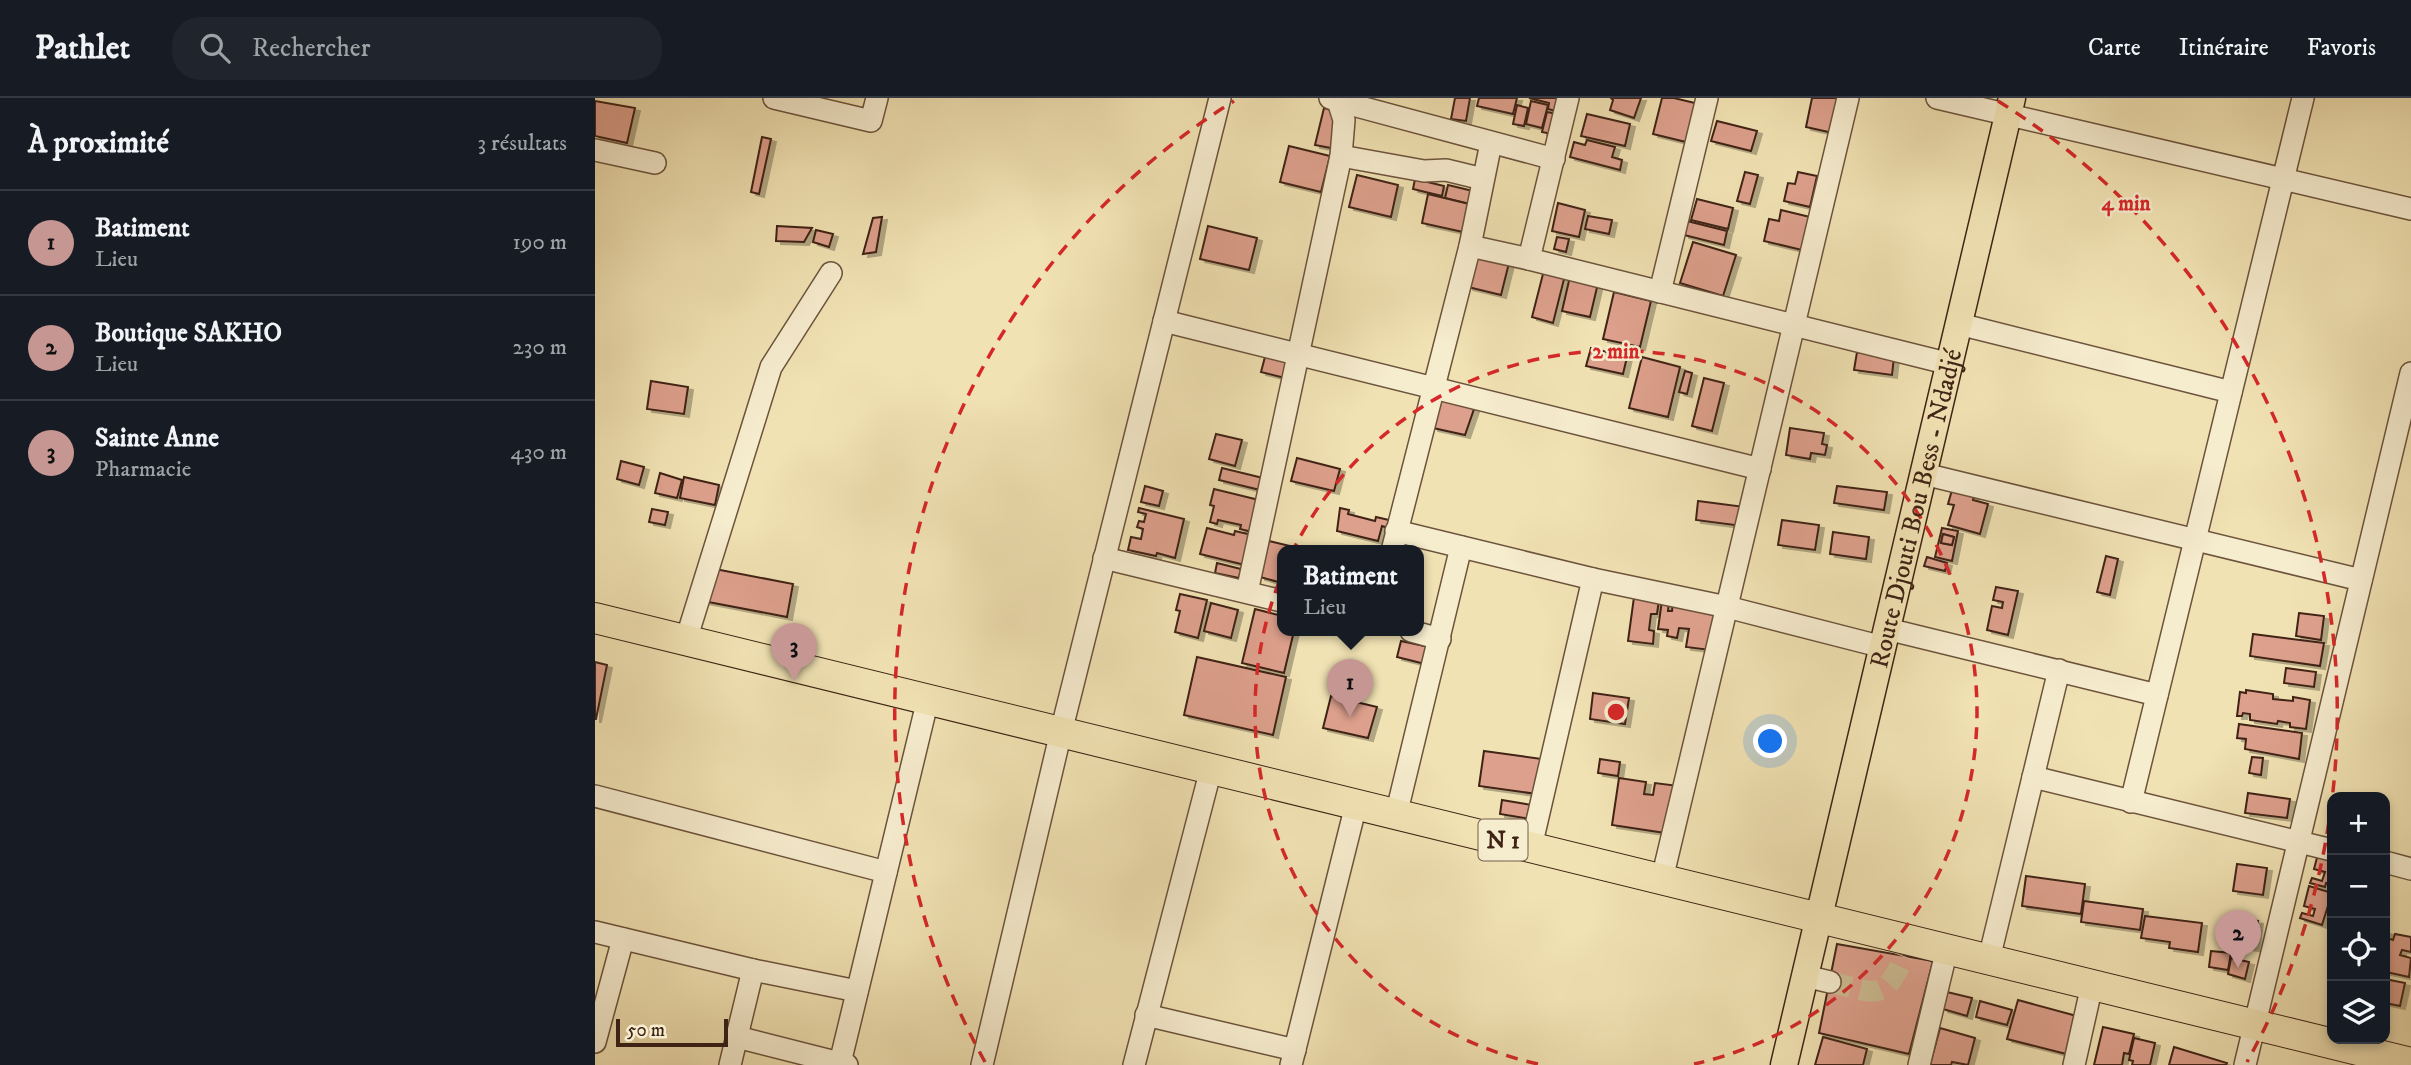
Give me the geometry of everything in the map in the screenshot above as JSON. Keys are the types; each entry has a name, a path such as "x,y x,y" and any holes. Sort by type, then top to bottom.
{"highway":[{"name":"N 1","path":"595,618 1819,918 1908,948 1947,949 2411,1063"}],"main road":[{"name":"Route Djouti Bou Bess - Ndadjé","path":"1784,1065 1817,979 1819,918 2010,106"}],"street":[{"path":"774,98 871,121 877,98"},
{"path":"982,1065 1061,732 1220,98"},
{"path":"1529,258 1568,98"},
{"path":"1660,292 1707,98"},
{"path":"1662,879 1848,98"},
{"path":"1937,98 2010,106 2283,180 2411,209"},
{"path":"2131,802 2303,98"},
{"path":"1334,99 1553,159"},
{"path":"1247,593 1341,156 1344,120 1334,99"},
{"path":"1491,143 1470,246 1394,541 1461,547 1593,579 1727,607 2059,670 2157,695"},
{"path":"595,150 655,163"},
{"path":"1341,156 1424,172 1446,170 1483,179"},
{"path":"1470,246 1529,258 1949,364"},
{"path":"686,640 771,367 831,273"},
{"path":"1164,321 1760,469"},
{"path":"1959,324 2231,392"},
{"path":"2245,1065 2361,580 2401,455 2411,373"},
{"path":"1924,474 2361,580"},
{"path":"1396,815 1461,547"},
{"path":"1104,558 1277,600"},
{"path":"1531,847 1593,579"},
{"path":"1424,635 1440,639"},
{"path":"1989,959 2059,670"},
{"path":"737,1037 843,1064 857,991 928,699"},
{"path":"1134,1065 1211,769"},
{"path":"2033,777 2327,849"},
{"path":"595,796 886,872"},
{"path":"1146,1015 1293,1057 1356,805"},
{"path":"2390,863 2411,869"},
{"path":"595,932 753,970 857,991"},
{"path":"595,1042 623,939"},
{"path":"1919,1065 1947,949"},
{"path":"730,1065 753,970"},
{"path":"2074,1065 2092,985"}],"building":[{"path":"1455,98 1470,98 1466,121 1451,119"},
{"path":"1479,98 1517,98 1513,114 1477,106"},
{"path":"1529,98 1563,98 1560,112 1548,109 1549,103"},
{"path":"1611,98 1641,98 1634,118 1610,110 1613,100"},
{"path":"1662,98 1699,104 1690,143 1653,134"},
{"path":"1812,98 1841,98 1833,133 1806,127"},
{"path":"595,101 635,108 627,143 595,136"},
{"path":"1531,101 1548,105 1542,128 1526,124"},
{"path":"1517,105 1528,108 1524,126 1513,124"},
{"path":"1324,108 1340,112 1331,148 1315,145"},
{"path":"1547,112 1557,114 1552,134 1542,132"},
{"path":"1587,114 1630,124 1625,146 1581,136"},
{"path":"1717,121 1757,131 1751,151 1711,141"},
{"path":"762,137 771,139 759,194 751,192"},
{"path":"1587,140 1615,147 1612,157 1622,160 1620,170 1570,157 1574,142 1585,145"},
{"path":"1289,146 1330,156 1321,192 1280,182"},
{"path":"1745,172 1758,175 1750,204 1737,201"},
{"path":"1798,172 1817,176 1810,207 1784,201 1788,183 1795,184"},
{"path":"1357,175 1398,185 1391,217 1349,207"},
{"path":"1415,179 1444,186 1442,196 1413,189"},
{"path":"1448,185 1473,191 1470,204 1445,198"},
{"path":"1428,194 1469,204 1463,232 1422,223"},
{"path":"1697,199 1733,208 1728,229 1691,220"},
{"path":"1558,203 1585,210 1579,237 1552,231"},
{"path":"1781,210 1810,217 1802,250 1764,241 1769,219 1779,221"},
{"path":"1588,216 1612,220 1609,234 1585,229"},
{"path":"882,217 876,252 863,254 873,218"},
{"path":"1687,221 1727,231 1724,245 1684,235"},
{"path":"777,226 812,228 804,242 776,241"},
{"path":"1208,226 1257,238 1249,270 1200,259"},
{"path":"816,230 833,234 829,247 813,242"},
{"path":"1557,237 1569,239 1566,252 1554,249"},
{"path":"1693,242 1736,255 1723,296 1680,283"},
{"path":"1476,255 1509,263 1501,295 1468,287"},
{"path":"1544,270 1565,275 1553,323 1532,317"},
{"path":"1571,272 1599,279 1590,317 1562,311"},
{"path":"1614,292 1651,301 1640,347 1603,339"},
{"path":"1591,348 1627,357 1623,374 1586,366"},
{"path":"1857,352 1894,357 1892,375 1854,370"},
{"path":"1266,353 1290,359 1285,378 1261,372"},
{"path":"1642,357 1680,367 1668,417 1629,408"},
{"path":"1685,371 1692,373 1687,394 1679,392"},
{"path":"1704,378 1724,383 1712,431 1692,426"},
{"path":"651,381 688,387 684,414 647,409"},
{"path":"1441,397 1474,409 1465,435 1433,428"},
{"path":"1790,428 1824,433 1822,444 1827,445 1825,455 1811,453 1810,459 1786,455"},
{"path":"1216,434 1242,440 1235,466 1209,459"},
{"path":"1297,458 1340,469 1334,491 1291,481"},
{"path":"621,461 644,467 639,485 617,479"},
{"path":"1222,468 1263,478 1260,490 1219,480"},
{"path":"660,473 682,480 677,498 655,493"},
{"path":"684,477 719,485 715,505 680,498"},
{"path":"1145,486 1163,491 1159,506 1141,502"},
{"path":"1837,486 1887,492 1884,510 1834,503"},
{"path":"1214,489 1259,500 1252,532 1240,529 1241,525 1218,520 1217,524 1210,522"},
{"path":"1952,490 1974,496 1973,500 1988,504 1980,534 1948,525 1954,505 1948,504"},
{"path":"1698,501 1745,507 1742,526 1696,520"},
{"path":"1139,508 1184,519 1175,558 1128,550 1131,537 1141,539 1143,529 1137,527 1139,521 1144,522 1146,514 1138,512"},
{"path":"1340,508 1349,510 1348,514 1375,521 1376,517 1389,520 1388,528 1382,526 1378,541 1337,531"},
{"path":"652,509 668,512 665,525 649,522"},
{"path":"1782,520 1819,525 1815,550 1778,545"},
{"path":"1207,528 1234,535 1235,531 1252,535 1245,565 1200,554"},
{"path":"1942,528 1958,531 1952,561 1935,557","holes":["1943,534 1954,537 1952,545 1941,543"]},
{"path":"1833,532 1869,537 1866,559 1830,554"},
{"path":"1943,534 1954,537 1952,545 1941,543"},
{"path":"1269,541 1286,545 1277,545 1277,582 1260,577"},
{"path":"2106,556 2118,559 2110,595 2097,592"},
{"path":"1927,557 1947,563 1945,571 1924,566"},
{"path":"1217,563 1241,569 1239,578 1215,573"},
{"path":"710,568 793,584 787,617 703,601"},
{"path":"1996,587 2018,591 2008,635 1987,630 1992,606 2002,608 2003,602 1993,600"},
{"path":"1180,594 1207,600 1198,638 1175,632 1180,611 1176,610"},
{"path":"1634,597 1659,600 1657,614 1651,614 1649,630 1654,631 1653,644 1628,641"},
{"path":"1662,600 1669,601 1668,611 1672,611 1673,601 1719,608 1710,650 1686,647 1689,629 1679,628 1677,638 1667,636 1668,630 1658,629"},
{"path":"1211,603 1238,610 1231,638 1204,631"},
{"path":"1255,609 1277,615 1277,636 1293,636 1284,673 1242,663"},
{"path":"2299,613 2324,616 2321,640 2296,636"},
{"path":"2253,634 2324,643 2320,666 2250,656"},
{"path":"1401,641 1429,647 1425,664 1397,657"},
{"path":"1197,657 1286,677 1273,735 1184,715"},
{"path":"595,662 607,665 596,719 595,719"},
{"path":"2286,668 2316,672 2314,687 2284,683"},
{"path":"2246,690 2273,694 2273,699 2293,701 2293,697 2310,700 2306,729 2290,727 2290,723 2278,721 2277,724 2250,720 2250,714 2237,716 2240,692 2246,693"},
{"path":"1593,693 1629,698 1625,724 1590,719"},
{"path":"1331,696 1377,707 1368,738 1323,728"},
{"path":"2239,724 2302,733 2299,759 2245,749 2246,739 2237,738"},
{"path":"1484,751 1542,759 1537,794 1479,786"},
{"path":"2252,757 2263,758 2261,775 2249,773"},
{"path":"1600,759 1620,762 1618,776 1598,773"},
{"path":"1619,778 1646,782 1644,794 1653,795 1655,783 1679,786 1672,834 1612,825"},
{"path":"2248,793 2290,799 2287,818 2245,813"},
{"path":"1502,800 1532,805 1530,819 1500,814"},
{"path":"2319,850 2327,852 2325,887 2310,883 2312,878 2322,881 2325,872 2314,869"},
{"path":"2237,864 2267,868 2263,895 2233,891"},
{"path":"2026,876 2085,884 2081,914 2022,906"},
{"path":"2309,886 2327,891 2327,909 2322,925 2300,918 2302,913 2313,916 2315,909 2304,906"},
{"path":"2084,901 2143,909 2140,930 2081,922"},
{"path":"2145,916 2202,923 2198,952 2169,948 2170,942 2141,938"},
{"path":"2232,918 2258,921 2254,948 2228,944"},
{"path":"2395,934 2411,937 2411,952 2402,950 2400,955 2411,958 2409,977 2390,973 2390,939 2393,940"},
{"path":"1837,944 1933,961 1909,1054 1819,1033"},
{"path":"2211,951 2231,953 2228,970 2209,967"},
{"path":"2231,958 2249,962 2245,979 2228,974"},
{"path":"2390,980 2405,983 2400,1006 2390,1004"},
{"path":"1947,992 1972,998 1967,1016 1943,1009"},
{"path":"2018,1000 2084,1018 2074,1056 2007,1039"},
{"path":"1980,1001 2012,1010 2007,1025 1976,1017"},
{"path":"2103,1027 2134,1034 2129,1054 2124,1053 2122,1065 2094,1065"},
{"path":"1940,1028 1975,1038 1968,1065 1952,1062 1951,1065 1930,1065"},
{"path":"1823,1037 1867,1049 1863,1065 1815,1065"},
{"path":"2134,1038 2155,1043 2150,1065 2132,1065 2133,1061 2129,1060"},
{"path":"2174,1047 2227,1063 2169,1065"}],"tunnel":[{"path":"1830,982 1876,991 1890,982 1904,956"}],"place":[{"name":"Sainte Anne","path":"794,681"},
{"name":"Batiment","path":"1350,717"},
{"name":"Boutique SAKHO","path":"2238,968"}]}
